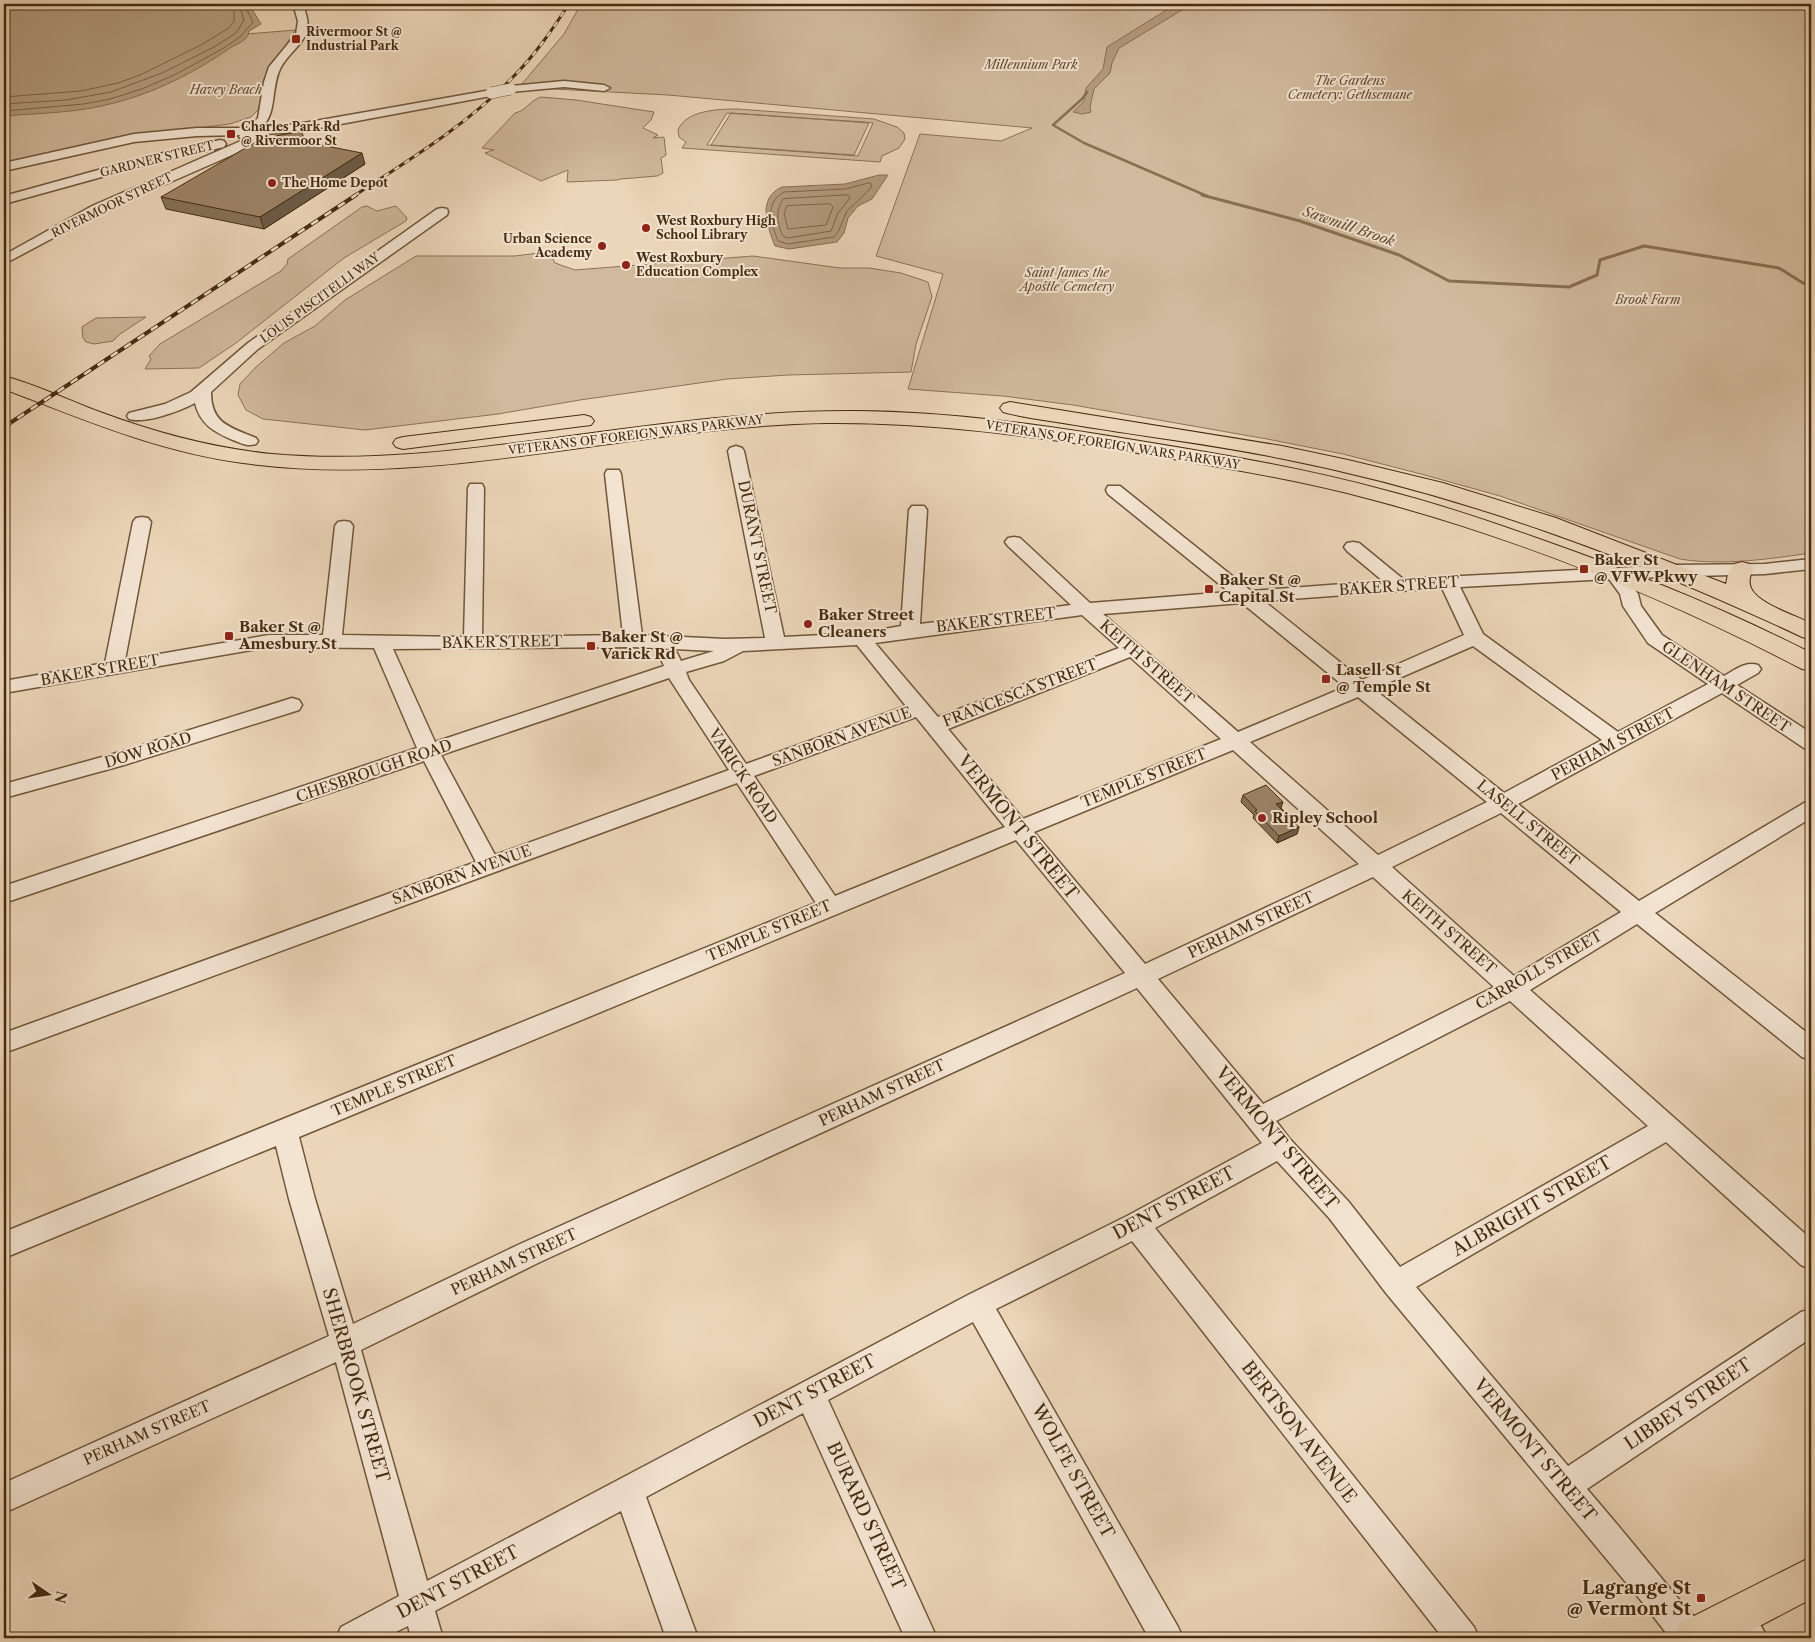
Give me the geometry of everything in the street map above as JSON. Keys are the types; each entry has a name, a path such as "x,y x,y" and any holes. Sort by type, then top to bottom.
{"main road":[{"name":"VETERANS OF FOREIGN WARS PARKWAY","path":"4,368 135,416 189,432 250,441 322,446 386,444 621,425 828,417 911,418 1029,429 1246,466 1354,488 1464,520 1615,574 1703,610 1811,663"},
{"name":"VETERANS OF FOREIGN WARS PARKWAY","path":"4,382 154,438 212,452 272,460 335,463 408,461 621,425 677,409"},
{"name":"VETERANS OF FOREIGN WARS PARKWAY","path":"711,405 829,398 952,402"},
{"name":"VETERANS OF FOREIGN WARS PARKWAY","path":"992,406 1240,444 1363,470 1504,509 1673,570 1753,604 1811,632"},
{"path":"1742,569 1738,577 1738,589 1744,598 1753,604"},
{"path":"1694,1638 1742,1628 1811,1577"}],"street":[{"name":"RIVERMOOR STREET","path":"4,260 97,210 250,141 264,119 270,82 275,67 302,34 302,21 298,4"},
{"name":"GARDNER STREET","path":"4,200 142,162 234,141 256,131 298,128 511,89 548,85"},
{"path":"4,167 134,138 197,132 256,131"},
{"name":"LOUIS PISCITELLI WAY","path":"135,416 156,413 171,408 203,391 247,351 442,212"},
{"path":"203,391 202,403 208,419 217,427 250,441"},
{"name":"DURANT STREET","path":"736,451 776,643"},
{"path":"613,474 633,641"},
{"path":"473,642 476,488"},
{"name":"LASELL STREET","path":"1114,490 1638,913 1806,1039"},
{"path":"910,631 918,510"},
{"path":"114,667 142,522"},
{"path":"332,641 344,526"},
{"name":"KEITH STREET","path":"1014,542 1086,610 1236,740 1811,1256"},
{"path":"1353,547 1399,585"},
{"name":"BAKER STREET","path":"4,687 268,641 427,644 633,641 743,644 862,639 910,631 1086,610 1245,597 1448,582 1673,570 1765,569 1811,564"},
{"name":"GLENHAM STREET","path":"1615,574 1629,594 1632,606 1655,639 1811,743"},
{"path":"1448,582 1475,638 1617,741"},
{"name":"TEMPLE STREET","path":"4,1244 285,1131 1361,689 1475,638"},
{"name":"VERMONT STREET","path":"862,639 1142,976 1280,1146 1339,1210 1396,1284 1654,1592 1670,1614 1694,1638"},
{"name":"VARICK ROAD","path":"664,642 680,681 830,906"},
{"path":"381,643 429,752 489,865"},
{"name":"CHESBROUGH ROAD","path":"4,895 674,669 717,657 743,644"},
{"name":"FRANCESCA STREET","path":"935,726 1133,649"},
{"name":"PERHAM STREET","path":"4,1498 345,1343 530,1253 1142,976 1375,866 1503,803 1751,668"},
{"name":"DOW ROAD","path":"4,791 117,760 292,706"},
{"name":"SANBORN AVENUE","path":"4,1043 920,708"},
{"name":"CARROLL STREET","path":"1259,1118 1513,988 1811,808"},
{"name":"ALBRIGHT STREET","path":"1396,1284 1668,1128"},
{"name":"SHERBROOK STREET","path":"285,1131 302,1199 345,1343 427,1638"},
{"name":"DENT STREET","path":"352,1638 978,1304 1136,1225 1280,1146"},
{"name":"BERTSON AVENUE","path":"1136,1225 1463,1638"},
{"name":"WOLFE STREET","path":"978,1304 1167,1638"},
{"name":"LIBBEY STREET","path":"1565,1486 1811,1322"},
{"name":"BURARD STREET","path":"810,1394 921,1638"},
{"path":"629,1491 682,1638"}],"green space":[{"path":"581,4 1811,4 1811,553 1729,562 1680,559 1500,496 1343,454 1073,405 1003,396 908,389 943,274 876,256 920,134 1001,141 1032,128 668,95 535,88 516,91 564,34"},
{"name":"Havey Beach","path":"295,30 285,47 270,64 258,110 251,117 230,124 150,134 4,163 4,115 247,34"},
{"path":"541,97 576,100 654,112 651,120 643,128 658,135 653,138 664,137 666,155 661,158 663,173 657,176 617,180 567,182 568,170 541,181 485,153 494,150 482,148 515,113"},
{"path":"737,109 874,119 897,127 904,133 905,139 899,148 882,156 880,162 682,148 686,142 679,137 678,130 688,118 713,110","holes":["727,113 873,123 858,156 707,145"]},
{"path":"731,113 869,123 854,155 711,145"},
{"path":"367,206 377,211 396,206 407,218 406,221 344,258 236,343 199,368 145,369 151,359 149,356 160,344 281,271 287,264 288,259 362,207"},
{"path":"554,251 553,259 555,263 575,270 753,256 840,268 869,268 901,273 928,282 932,297 916,344 911,372 788,375 727,379 498,414 365,430 263,419 246,410 238,395 240,384 256,367 284,343 315,326 345,300 416,256 515,256"},
{"path":"146,317 120,334 113,341 94,344 86,342 83,338 82,327 96,318"}],"water":[{"path":"4,4 254,4 252,9 261,24 249,31 247,37 242,41 203,65 174,81 144,94 87,109 4,116"},
{"path":"1176,4 1192,4 1119,48 1112,63 1110,73 1094,89 1090,107 1091,112 1082,114 1073,112 1084,101 1086,88 1103,69 1107,47"},
{"path":"879,175 888,175 872,199 858,206 848,218 844,233 837,242 789,249 775,246 769,230 766,213 769,198 774,192 782,187 845,184"}],"building":[{"name":"The Home Depot","path":"301,131 306,142 362,153 260,217 161,197 261,139"},
{"path":"1266,785 1283,802 1276,804 1299,827 1279,836 1255,811 1257,810 1243,795"}],"waterway":[{"name":"Sawmill Brook","path":"1087,92 1082,99 1053,125 1084,143 1207,196"},
{"name":"Sawmill Brook","path":"1202,195 1300,221 1399,255 1449,281 1569,287 1597,275 1600,260 1644,246 1779,268 1803,283 1811,284"}],"railway":[{"path":"354,196 437,141 476,111 521,69 550,33 569,4"},
{"path":"4,427 356,195"}],"place":[{"name":"Rivermoor St @ Industrial Park","path":"296,39"},
{"name":"Charles Park Rd @ Rivermoor St","path":"231,134"},
{"name":"The Home Depot","path":"272,183"},
{"name":"West Roxbury High School Library","path":"646,228"},
{"name":"Urban Science Academy","path":"602,246"},
{"name":"West Roxbury Education Complex","path":"626,265"},
{"name":"Baker St @ VFW Pkwy","path":"1584,569"},
{"name":"Baker St @ Capital St","path":"1209,589"},
{"name":"Baker Street Cleaners","path":"808,624"},
{"name":"Baker St @ Amesbury St","path":"229,636"},
{"name":"Baker St @ Varick Rd","path":"591,646"},
{"name":"Lasell St @ Temple St","path":"1326,679"},
{"name":"Ripley School","path":"1262,818"},
{"name":"Lagrange St @ Vermont St","path":"1701,1598"}],"park label":[{"name":"Millennium Park","path":"1031,65"},
{"name":"The Gardens Cemetery: Gethsemane","path":"1350,88"},
{"name":"Saint James the Apostle Cemetery","path":"1067,280"},
{"name":"Brook Farm","path":"1648,300"}]}
